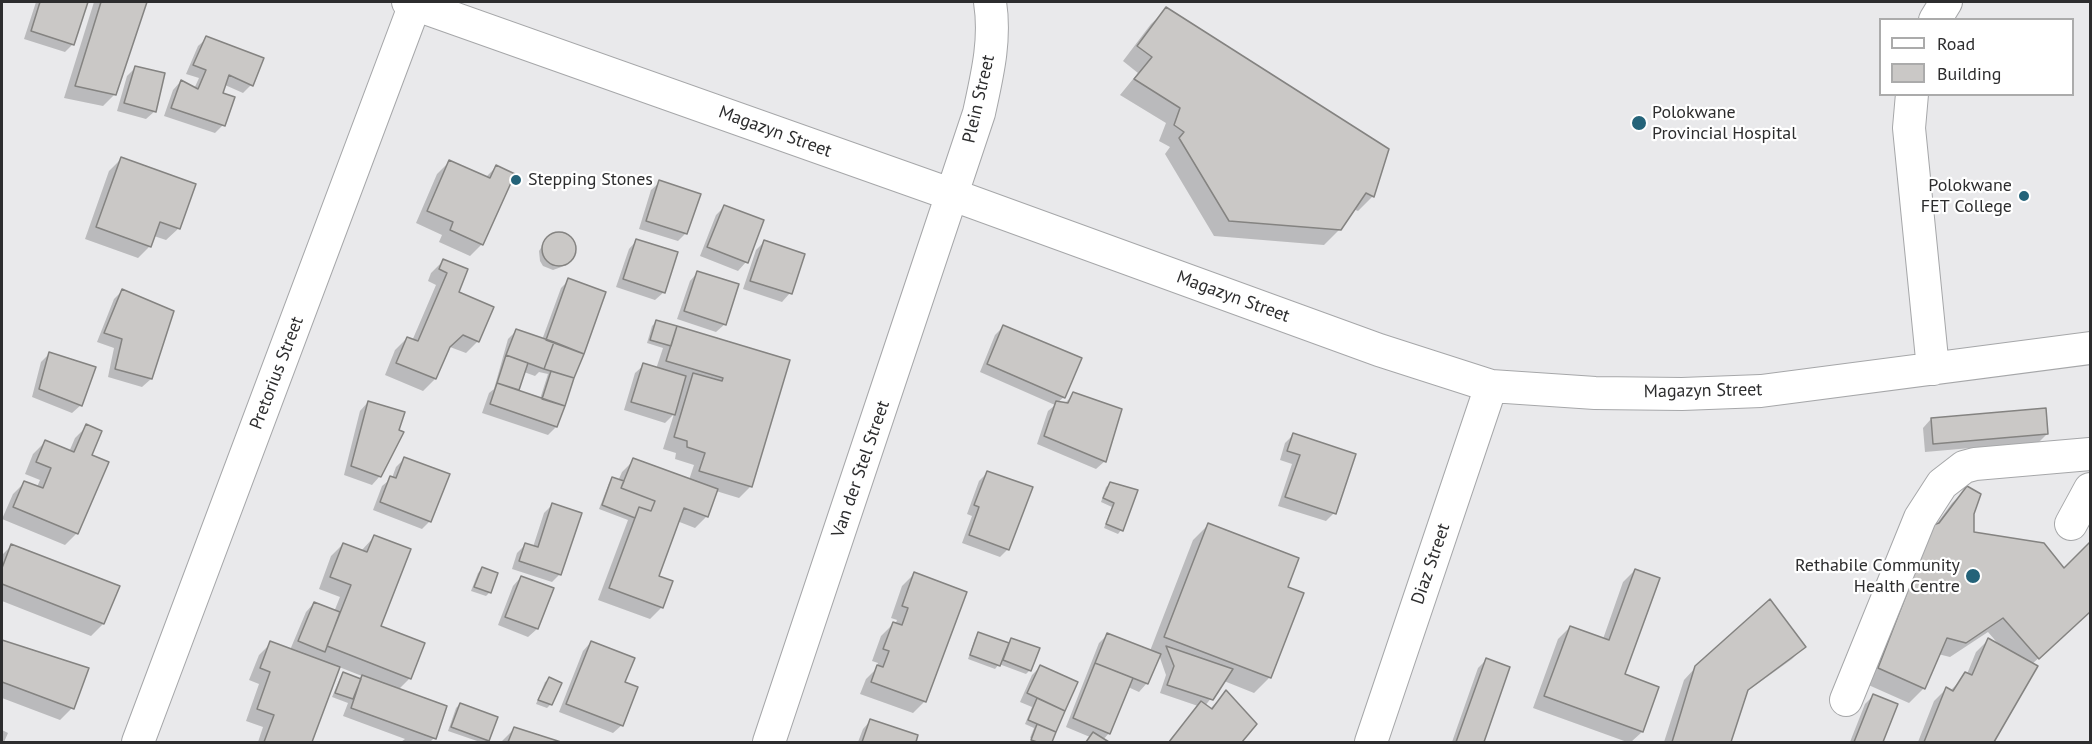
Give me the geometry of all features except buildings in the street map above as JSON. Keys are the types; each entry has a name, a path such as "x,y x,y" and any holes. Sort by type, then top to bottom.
{"street":[{"name":"Plein Street","path":"953,195 979,113 990,62 993,22 990,2"},
{"path":"1936,18 1946,2"},
{"name":"Magazyn Street","path":"411,3 953,195 1379,350 1491,386 1595,393 1682,394 1761,391 2091,348"},
{"name":"Pretorius Street","path":"138,742 411,3"},
{"path":"1912,96 1909,128 1933,369"},
{"name":"Van der Stel Street","path":"769,742 953,195"},
{"name":"Diaz Street","path":"1371,742 1491,386"},
{"path":"1846,700 1920,518 1942,484 1964,467 1975,464 2091,454"},
{"path":"2072,524 2091,489"}],"place":[{"name":"Polokwane Provincial Hospital","path":"1639,123"},
{"name":"Stepping Stones","path":"516,180"},
{"name":"Polokwane FET College","path":"2024,196"},
{"name":"Rethabile Community Health Centre","path":"1973,576"}]}
